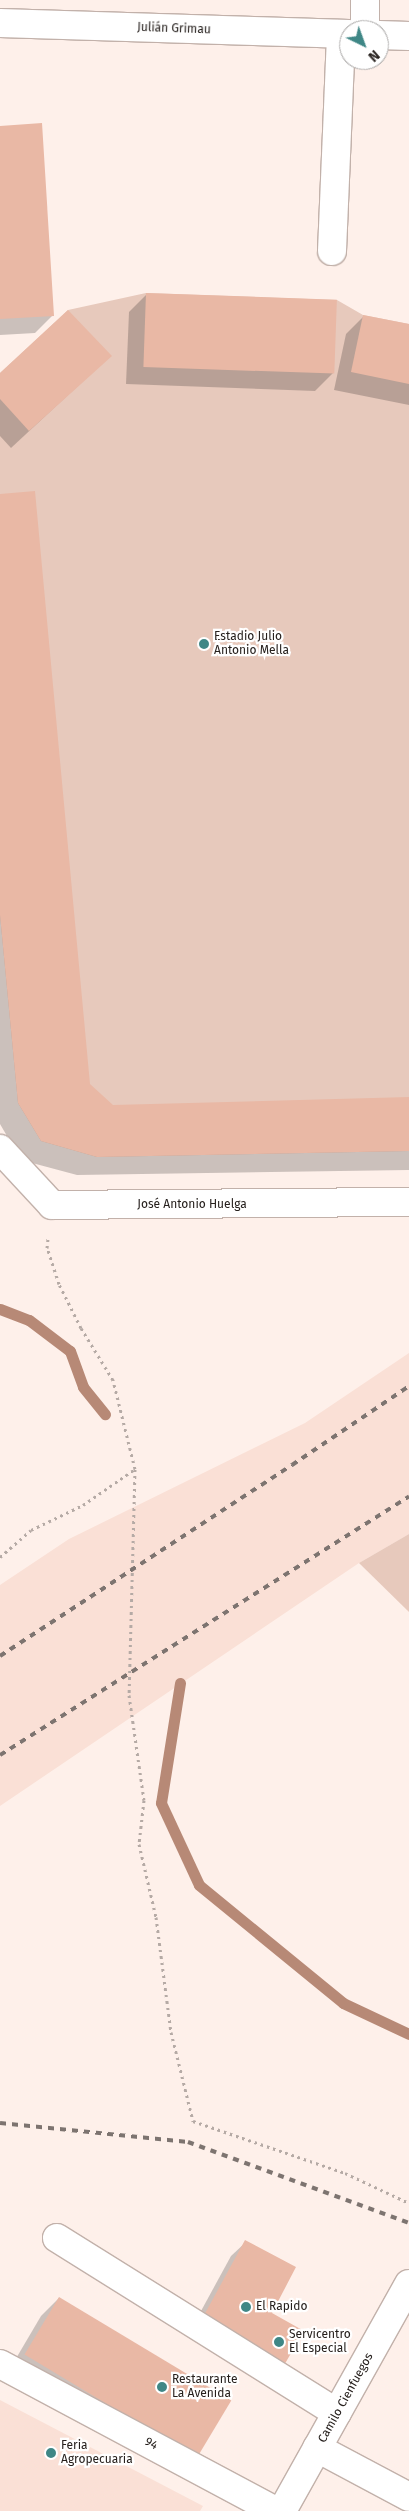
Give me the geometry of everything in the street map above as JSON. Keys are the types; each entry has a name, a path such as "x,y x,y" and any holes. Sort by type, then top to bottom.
{"street":[{"path":"358,20 366,0"},
{"name":"Julián Grimau","path":"0,23 339,33"},
{"path":"389,35 409,36"},
{"path":"332,251 349,70"},
{"path":"0,1149 52,1205"},
{"name":"José Antonio Huelga","path":"52,1205 409,1202"},
{"path":"57,2238 337,2413"},
{"name":"Camilo Cienfuegos","path":"282,2511 409,2284"},
{"name":"94","path":"0,2364 275,2511"},
{"path":"317,2448 409,2498"}],"path":[{"path":"52,1205 47,1248 59,1284 81,1328 113,1380 135,1469 129,1695 144,1800 139,1844 156,1917 171,2032 193,2121 345,2173 409,2203"},
{"path":"0,1557 31,1530 83,1505 135,1469"}],"shaded area":[{"name":"Estadio Julio Antonio Mella","path":"146,293 337,300 363,315 409,324 409,1151 97,1157 41,1141 18,1103 0,915 0,373 68,310"},
{"path":"409,1353 409,1534 359,1563 0,1806 0,1585 69,1539 305,1423"},
{"path":"409,1534 409,1612 359,1563"},
{"name":"Feria Agropecuaria","path":"0,2400 203,2506 200,2511 0,2511"}],"building":[{"path":"42,123 54,316 0,319 0,126"},
{"path":"146,293 337,300 334,374 143,367"},
{"path":"68,310 112,356 29,431 0,399 0,373"},
{"path":"363,315 409,324 409,384 351,372"},
{"path":"35,491 90,1084 113,1105 409,1097 409,1151 97,1157 41,1141 18,1103 0,915 0,494"},
{"path":"245,2240 296,2267 272,2313 304,2331 283,2367 202,2319"},
{"path":"59,2297 231,2401 197,2458 24,2354"}],"waterway":[{"path":"0,1309 29,1320 70,1351 83,1387 105,1414"},
{"path":"180,1683 161,1803 199,1885 343,2003 409,2034"}],"railway":[{"path":"0,1656 409,1386"},
{"path":"0,1755 409,1496"},
{"path":"0,2123 188,2142 409,2223"}],"place":[{"name":"Estadio Julio Antonio Mella","path":"204,644"},
{"name":"El Rapido","path":"246,2307"},
{"name":"Servicentro El Especial","path":"279,2342"},
{"name":"Restaurante La Avenida","path":"162,2387"},
{"name":"Feria Agropecuaria","path":"51,2453"}]}
